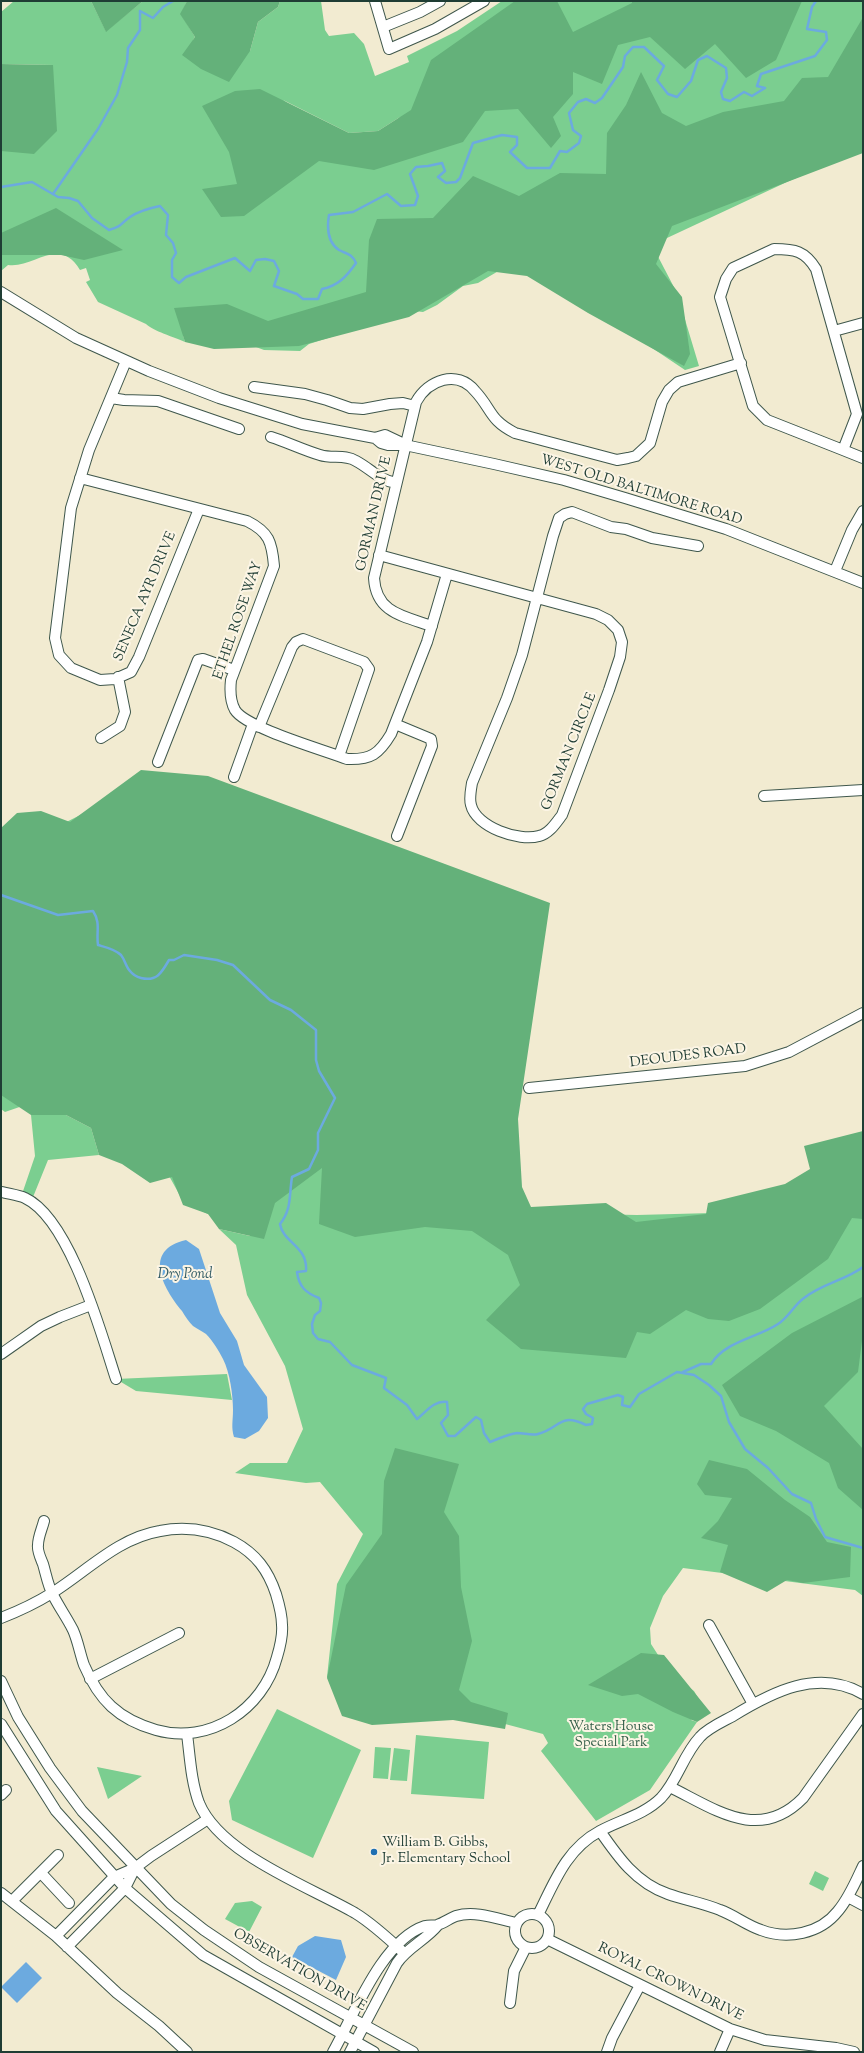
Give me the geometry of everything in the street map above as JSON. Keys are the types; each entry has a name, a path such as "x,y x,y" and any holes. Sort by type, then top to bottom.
{"street":[{"path":"376,1 389,49 435,29 484,1"},
{"path":"383,27 420,12 440,1"},
{"path":"843,450 857,414 816,269 810,259 795,250 774,249 733,268 726,279 720,297 753,406 767,420 863,458"},
{"name":"WEST OLD BALTIMORE ROAD","path":"1,292 76,338 126,361 219,398 302,424 375,438 384,435 406,445 556,478 726,529 863,583"},
{"path":"834,331 863,323"},
{"name":"SENECA AYR DRIVE","path":"126,361 89,450 71,508 54,638 59,655 71,668 100,680 118,677 131,672 139,657 199,509"},
{"name":"GORMAN DRIVE","path":"432,626 390,611 381,602 375,592 374,578 415,406 422,392 430,385 437,381 456,380 475,390 490,413 501,426 515,433 617,460 636,456 650,443 662,402 669,390 678,382 741,363"},
{"path":"254,387 305,394 350,408 363,409 403,403 415,406"},
{"path":"111,398 158,401 239,429"},
{"path":"271,437 322,456 348,457 386,482 396,483"},
{"name":"ETHEL ROSE WAY","path":"80,478 247,521 260,527 266,534 272,547 274,566 230,680 230,694 235,710 256,726 347,759 361,760 374,755 383,748 395,724 432,626 447,574"},
{"path":"835,571 852,530 863,511"},
{"path":"536,598 556,524 559,518 565,514 572,512 611,527 626,529 652,538 698,546"},
{"name":"GORMAN CIRCLE","path":"379,555 596,614 608,620 618,630 622,642 620,657 562,815 553,827 541,836 526,838 514,836 487,825 476,815 470,805 472,783 507,698 522,655 536,598"},
{"path":"234,777 292,647 296,642 303,639 364,662 369,669 339,756"},
{"path":"158,762 198,660 203,659 234,670"},
{"path":"101,738 120,726 125,712 118,677"},
{"path":"395,724 431,739 432,746 398,836"},
{"path":"764,796 863,790"},
{"name":"DEOUDES ROAD","path":"529,1088 745,1066 790,1052 863,1013"},
{"path":"2,1192 26,1199 52,1220 73,1258 91,1305 116,1379"},
{"path":"1,1354 41,1326 60,1316 91,1305"},
{"path":"1,1618 19,1611 52,1593 112,1550 135,1539 159,1531 189,1528 218,1533 248,1550 270,1575 280,1606 283,1627 280,1646 274,1667 260,1692 243,1711 218,1726 187,1734 161,1731 131,1721 117,1713 101,1696 90,1679 74,1633 52,1593 37,1547 44,1522"},
{"path":"709,1625 753,1704"},
{"path":"90,1679 179,1633"},
{"name":"OBSERVATION DRIVE","path":"1,1681 18,1716 50,1768 82,1812 171,1904 204,1930 259,1967 413,2052"},
{"path":"538,1915 563,1865 586,1840 600,1831 646,1810 660,1799 670,1787 691,1747 701,1736 753,1704 790,1686 814,1682 838,1685 863,1694"},
{"path":"670,1787 740,1820 761,1822 775,1817 795,1807 803,1798 863,1714"},
{"path":"1,1724 56,1811 125,1888 203,1955 374,2052"},
{"path":"187,1734 194,1784 200,1803 208,1820 232,1844 253,1858 356,1914 404,1953"},
{"path":"56,1936 114,1877 135,1868 151,1856 208,1820"},
{"path":"600,1831 627,1868 644,1882 666,1893 721,1910 761,1930 776,1934 799,1934 821,1926 838,1912 848,1897 863,1866"},
{"path":"12,1901 58,1855"},
{"path":"67,1947 125,1888 135,1868"},
{"path":"41,1873 68,1903"},
{"path":"1,1893 56,1936 117,1993 159,2026 187,2052"},
{"path":"848,1897 863,1905"},
{"path":"333,2052 375,1972 396,1946 410,1935 425,1926 438,1925 458,1916 472,1915 516,1923"},
{"path":"527,1915 538,1915 544,1918 547,1925 549,1931 547,1939 543,1945 537,1948 526,1947 517,1938 515,1930 516,1923 527,1915"},
{"path":"350,2052 404,1953 432,1932 438,1925"},
{"name":"ROYAL CROWN DRIVE","path":"547,1939 730,2029 765,2040 812,2049 836,2048 854,2052"},
{"path":"510,2003 514,1971 526,1947"},
{"path":"607,2052 612,2038 640,1985"},
{"path":"720,2052 730,2029"}],"green space":[{"path":"14,1 91,1 106,31 143,1 187,1 181,14 195,37 193,40 250,51 258,22 278,7 280,1 321,1 325,30 329,36 354,33 364,44 375,76 409,62 407,56 457,31 502,1 863,1 863,150 789,181 652,245 677,293 699,366 685,370 519,259 478,283 463,286 437,305 423,312 414,311 309,344 300,351 264,350 248,344 183,335 185,342 149,327 146,324 98,302 86,282 90,280 86,268 80,270 72,260 63,255 55,254 27,263 8,265 1,271 1,108 53,65 1,64 1,12","holes":["283,100 349,133 378,131 400,117 388,130 344,142"]},
{"path":"91,1 143,1 106,32"},
{"path":"187,1 280,1 278,7 258,22 250,51 229,82 201,69 182,55 195,37 180,14"},
{"path":"515,1 557,1 573,32 632,3 632,1 802,1 776,60 746,78 715,44 685,69 650,37 618,45 602,84 573,72 573,94 553,117 561,136 551,148 518,109 485,111 463,142 374,170 319,161 244,216 221,217 202,189 237,184 229,152 202,106 235,91 260,89 349,133 378,131 411,110 431,60"},
{"path":"862,19 863,153 672,226 656,264 682,297 690,354 684,366 588,313 527,276 488,271 409,317 299,346 214,349 185,342 174,308 227,304 268,321 366,292 369,240 377,219 433,218 473,176 519,196 560,173 606,174 607,133 626,105 641,72 662,113 686,126 723,112 784,101 802,78 828,77"},
{"path":"1,64 53,65 57,131 34,154 1,151"},
{"path":"56,208 123,250 84,260 61,255 1,255 1,233"},
{"path":"141,770 208,776 550,903 518,1119 522,1187 531,1207 606,1203 636,1222 706,1214 708,1203 785,1184 810,1169 804,1146 863,1131 863,1219 852,1218 828,1259 760,1309 729,1321 708,1319 686,1310 650,1334 637,1332 626,1358 521,1349 486,1320 520,1285 508,1255 472,1231 425,1227 355,1237 319,1224 322,1168 275,1203 264,1239 219,1229 208,1214 183,1205 172,1177 150,1183 122,1164 99,1155 91,1128 66,1115 31,1115 1,1095 1,828 17,813 41,811 70,822"},
{"name":"Waters House Special Park","path":"112,799 504,1212 637,1215 863,1209 863,1596 855,1590 683,1568 663,1596 650,1628 651,1644 669,1672 694,1691 705,1710 691,1720 697,1722 650,1790 596,1821 541,1751 548,1743 543,1734 327,1677 337,1584 363,1534 320,1482 306,1483 235,1473 250,1463 287,1463 303,1429 285,1366 247,1295 236,1245 219,1229 250,1236 250,1233 184,1203 168,1174 95,1112 63,1092 5,1112 1,1109 1,855"},
{"path":"31,1115 66,1115 91,1128 99,1155 48,1160 31,1202 21,1197 35,1156"},
{"path":"862,1297 863,1333 858,1372 824,1406 863,1449 863,1510 838,1488 829,1463 776,1431 740,1416 722,1385 792,1333"},
{"path":"227,1374 232,1400 136,1391 116,1379"},
{"path":"395,1448 459,1464 444,1512 459,1536 461,1587 472,1641 459,1690 471,1702 508,1713 505,1729 453,1720 372,1725 342,1716 327,1678 346,1585 382,1534 384,1481"},
{"path":"709,1460 747,1469 785,1500 810,1517 827,1542 851,1547 850,1577 803,1583 787,1580 767,1592 720,1572 728,1545 701,1538 718,1521 732,1498 705,1495 697,1484"},
{"path":"641,1653 664,1655 711,1713 697,1722 673,1712 638,1694 622,1696 588,1685"},
{"path":"277,1709 361,1750 313,1858 232,1820 229,1801"},
{"path":"416,1735 489,1742 484,1799 411,1794"},
{"path":"375,1747 391,1748 388,1779 373,1778"},
{"path":"394,1748 410,1750 407,1781 390,1780"},
{"path":"97,1767 142,1776 108,1799"},
{"path":"815,1871 829,1878 823,1891 809,1884"},
{"path":"252,1901 262,1907 249,1932 225,1919 235,1903"}],"water":[{"name":"Dry Pond","path":"186,1240 199,1249 220,1313 237,1341 244,1365 267,1397 268,1418 259,1431 245,1439 234,1437 232,1427 233,1404 231,1384 228,1371 221,1356 206,1334 193,1326 175,1302 168,1292 160,1271 160,1261 164,1252 172,1245"},
{"path":"315,1936 341,1940 346,1957 336,1980 292,1957 298,1946"},
{"path":"26,1962 42,1978 17,2003 1,1987"}],"waterway":[{"path":"53,194 98,129 117,95 127,62 128,48 140,30 140,11 153,18 163,7 173,1"},
{"path":"1,187 32,182 58,197 78,201 92,218 109,230 119,226 137,213 160,206 168,215 166,235 173,243 176,253 172,260 172,277 179,283 186,277 235,258 250,271 256,260 265,259 274,261 279,271 274,286 297,294 303,299 318,299 322,289 333,286 342,280 356,263 351,256 339,250 332,243 328,229 329,215 353,212 387,194 401,206 415,205 418,196 410,174 416,167 442,163 445,171 438,177 446,183 456,182 460,178 473,143 502,135 517,137 517,145 510,152 527,168 550,168 560,151 567,152 579,143 581,136 573,130 569,113 578,102 586,99 595,103 602,98 623,67 625,56 633,47 644,47 664,66 657,80 668,94 677,97 691,81 698,60 707,56 726,68 727,78 721,92 723,99 730,101 744,92 752,96 765,88 757,86 761,74 815,56 827,40 826,32 807,29 812,7 816,1"},
{"path":"1,895 58,915 93,911 98,924 98,945 110,948 119,953 127,968 135,976 140,978 151,979 155,977 161,972 169,960 174,960 184,955 217,960 233,965 270,1000 291,1010 316,1030 316,1060 319,1071 335,1098 318,1133 318,1150 309,1169 292,1177 287,1213 280,1224 282,1230 299,1250 306,1263 306,1271 297,1272 301,1286 307,1292 319,1298 321,1303 320,1311 315,1315 312,1324 313,1333 318,1339 330,1342 352,1365 386,1378 384,1388 407,1405 417,1419 434,1405 447,1402 448,1415 441,1423 448,1436 455,1436 476,1417 481,1420 484,1433 490,1442 507,1435 517,1433 533,1435 538,1434 560,1422 570,1420 586,1425 592,1424 593,1418 586,1414 583,1409 587,1404 618,1395 623,1397 622,1405 630,1407 639,1394 677,1372 694,1375 709,1385 721,1396 729,1422 745,1449 768,1468 792,1494 811,1503 816,1519 825,1537 863,1548"},
{"path":"683,1372 701,1364 711,1364 724,1350 778,1324 800,1301 811,1293 863,1267"}],"place":[{"name":"William B. Gibbs, Jr. Elementary School","path":"374,1852"}]}
